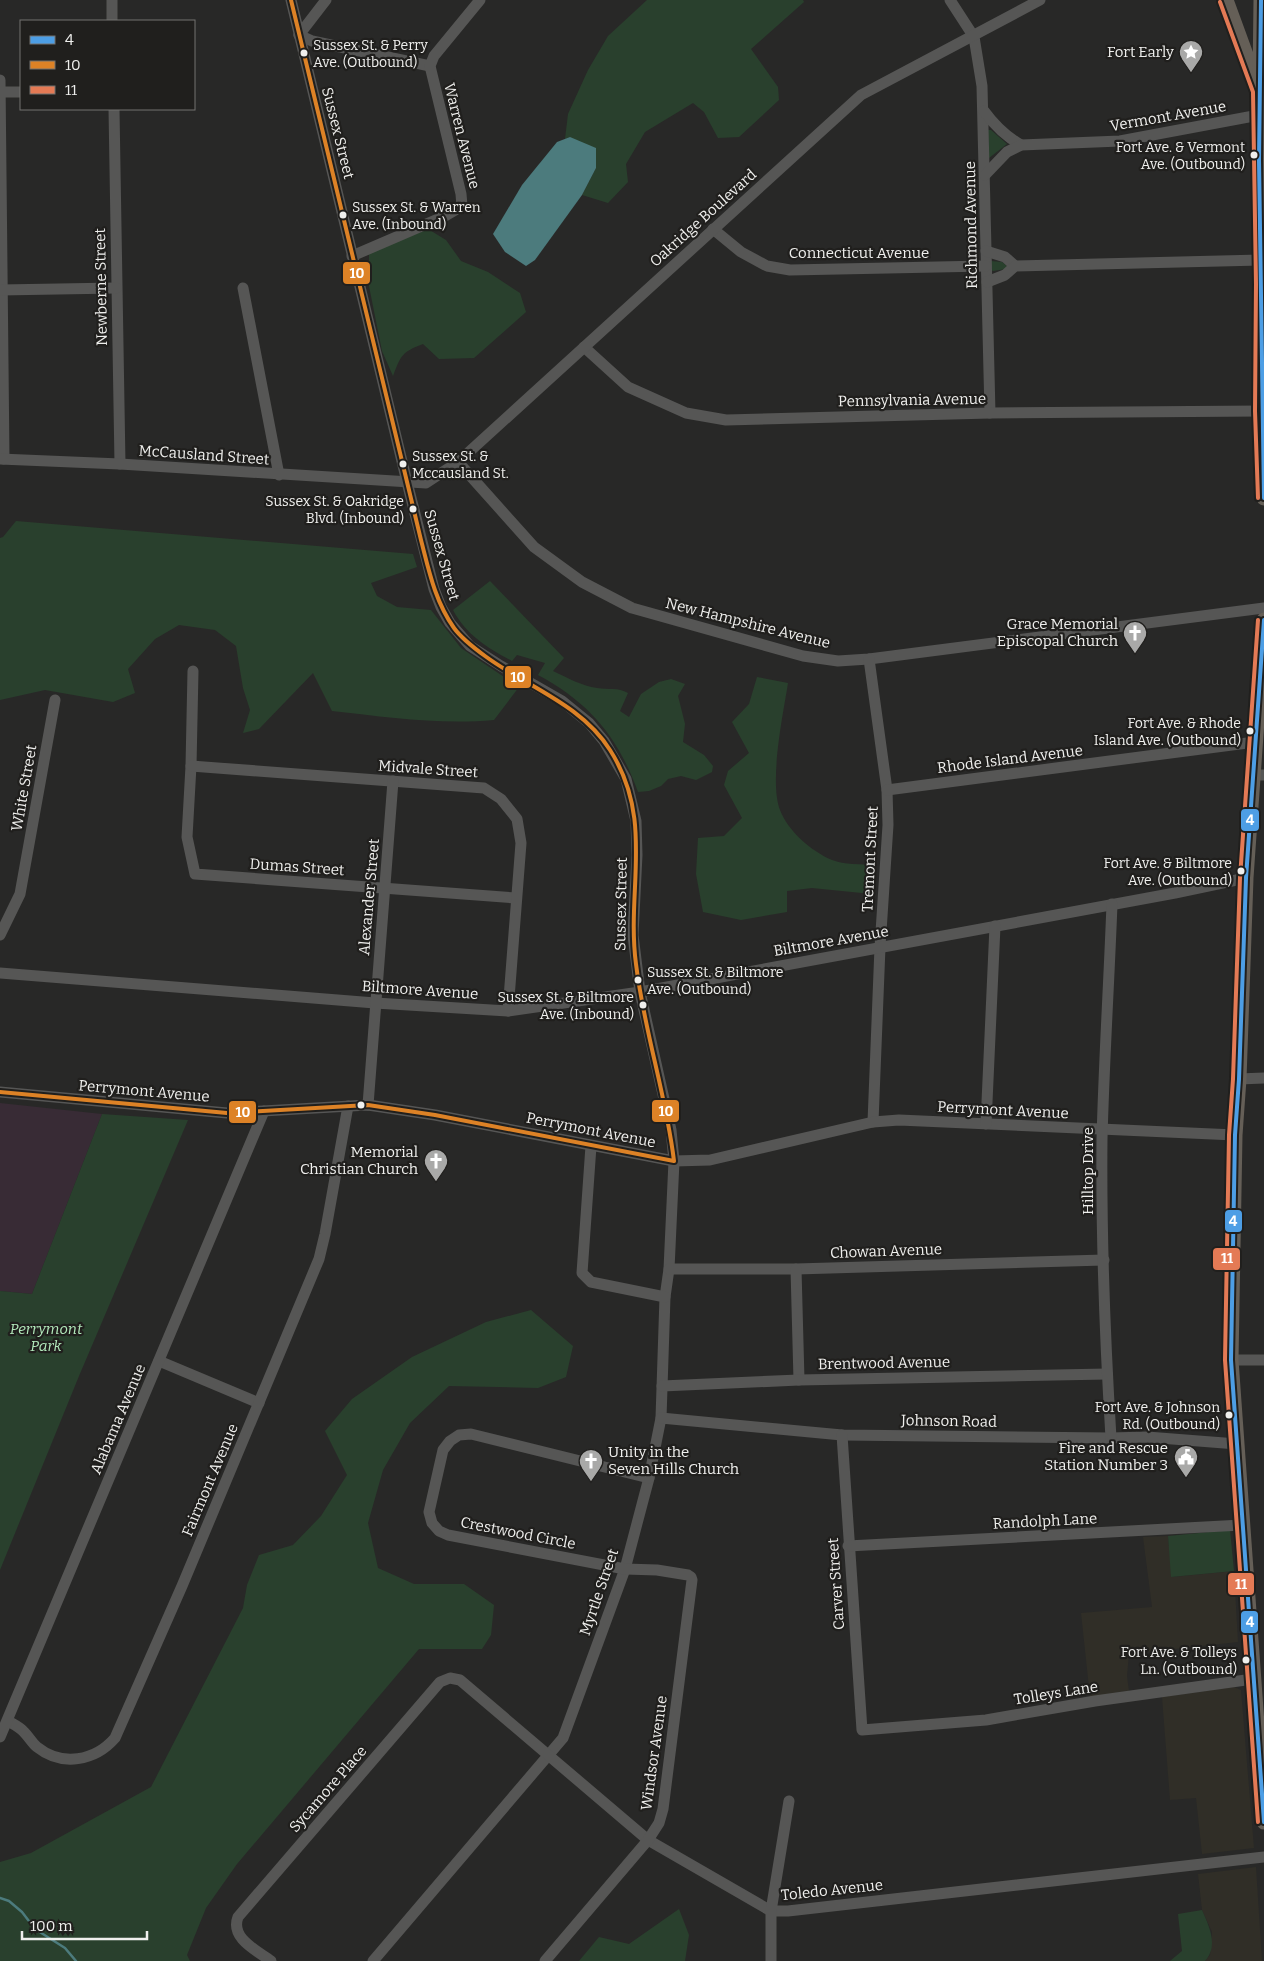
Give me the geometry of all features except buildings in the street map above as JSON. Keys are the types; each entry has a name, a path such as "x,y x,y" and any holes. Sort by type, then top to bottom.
{"main road":[{"path":"1226,0 1259,91"},
{"path":"1261,0 1259,115 1263,284 1261,411 1264,498"},
{"path":"1264,620 1255,742 1259,775 1246,878 1239,1079 1235,1134 1231,1360 1253,1679 1262,1765 1264,1822"}],"street":[{"path":"112,0 112,20"},
{"name":"Sussex Street","path":"291,0 407,482 440,607 450,624 470,646 562,701 589,723 604,740 626,779 636,821 637,855 633,935 640,992 671,1130 674,1161"},
{"path":"326,0 299,35 312,40 430,66"},
{"name":"Warren Avenue","path":"352,256 445,216 462,206 461,194 430,66 434,56 480,0"},
{"path":"950,0 974,37"},
{"name":"Oakridge Boulevard","path":"407,482 426,483 458,462 860,95 974,37 1040,0"},
{"name":"Richmond Avenue","path":"974,37 982,86 990,413"},
{"path":"0,80 2,459"},
{"path":"0,92 20,92"},
{"name":"Newberne Street","path":"114,110 120,464"},
{"path":"983,110 1006,137 1021,145"},
{"name":"Vermont Avenue","path":"1021,145 1120,142 1259,115"},
{"path":"985,175 1007,152 1021,145"},
{"name":"Connecticut Avenue","path":"713,229 741,252 767,266 790,270 986,266"},
{"path":"986,251 1005,257 1015,266"},
{"path":"987,282 1005,275 1015,266 1261,260"},
{"path":"2,290 116,288"},
{"path":"243,288 279,475"},
{"name":"Pennsylvania Avenue","path":"584,347 628,387 686,413 726,420 990,413 1261,411"},
{"name":"McCausland Street","path":"2,459 120,464 407,482"},
{"name":"New Hampshire Avenue","path":"458,462 534,547 582,582 632,608 803,656 838,661 869,659 1264,608"},
{"name":"Tremont Street","path":"869,659 887,790 888,825 880,947 873,1122"},
{"path":"191,766 193,671"},
{"name":"White Street","path":"0,935 20,894 55,700"},
{"name":"Rhode Island Avenue","path":"887,790 1255,742"},
{"name":"Midvale Street","path":"191,766 484,788 501,799 516,819 521,843 508,1011"},
{"name":"Dumas Street","path":"191,766 186,837 195,874 516,898"},
{"name":"Alexander Street","path":"368,1105 393,781"},
{"name":"Biltmore Avenue","path":"0,973 375,1003 508,1011 640,992 1246,878"},
{"name":"Hilltop Drive","path":"1112,904 1103,1130 1107,1374 1112,1438"},
{"path":"986,1124 994,926"},
{"path":"1239,1079 1264,1078"},
{"name":"Perrymont Avenue","path":"0,1092 227,1113 368,1105 435,1114 674,1161 710,1160 873,1122 899,1120 1235,1134"},
{"name":"Fairmont Avenue","path":"8,1720 23,1731 30,1741 43,1751 65,1759 89,1757 103,1749 115,1738 182,1586 319,1259 348,1106"},
{"name":"Alabama Avenue","path":"0,1738 264,1111"},
{"path":"591,1146 582,1272 591,1282 665,1297"},
{"name":"Myrtle Street","path":"373,1961 563,1738 625,1569 649,1478 661,1418 665,1297 669,1269 674,1161"},
{"name":"Chowan Avenue","path":"669,1269 796,1269 1104,1260"},
{"path":"796,1269 799,1380"},
{"path":"1231,1360 1264,1360"},
{"path":"159,1361 259,1403"},
{"name":"Brentwood Avenue","path":"662,1386 799,1380 1107,1374"},
{"name":"Johnson Road","path":"661,1418 842,1435 1147,1437 1237,1444"},
{"name":"Crestwood Circle","path":"625,1569 448,1535 440,1531 432,1523 428,1512 443,1450 450,1441 459,1435 471,1434 649,1478"},
{"name":"Carver Street","path":"842,1435 848,1546 862,1730"},
{"name":"Randolph Lane","path":"848,1546 1242,1525"},
{"name":"Windsor Avenue","path":"545,1961 648,1840 658,1823 663,1809 692,1576 657,1570 625,1569"},
{"name":"Toledo Avenue","path":"450,1678 460,1680 648,1840 771,1911 788,1911 1264,1857"},
{"name":"Sycamore Place","path":"271,1961 240,1937 236,1926 241,1913 440,1682 450,1678"},
{"name":"Tolleys Lane","path":"862,1730 986,1720 1095,1701 1253,1679"},
{"path":"772,1961 771,1911 789,1801"}],"shaded area":[{"path":"0,1103 102,1114 32,1294 0,1291"},
{"path":"1168,1536 1172,1577 1234,1571 1238,1642 1129,1654 1127,1676 1129,1691 1090,1697 1081,1613 1152,1607 1143,1537"},
{"path":"1234,1687 1241,1690 1254,1848 1202,1854 1196,1798 1170,1800 1162,1697"},
{"path":"1256,1867 1262,1961 1205,1961 1210,1955 1212,1932 1202,1910 1198,1874"}],"green space":[{"path":"647,0 803,0 804,2 751,49 778,87 779,100 739,137 718,138 704,112 693,103 645,132 626,164 628,182 608,203 582,195 596,168 570,137 565,139 568,114 588,70 608,36"},
{"path":"988,130 991,130 1007,144 989,158"},
{"path":"428,229 446,240 461,261 488,272 520,293 526,312 474,358 439,359 423,344 403,355 393,376 382,351 369,286 369,253"},
{"path":"991,261 1002,262 1007,266 1006,269 991,270"},
{"path":"16,521 413,554 417,567 371,583 377,596 397,607 431,610 461,648 519,687 494,720 454,722 413,720 332,711 313,673 259,729 243,733 250,710 243,688 236,646 215,630 179,625 155,639 128,669 135,693 113,702 45,690 0,700 0,538"},
{"path":"490,581 564,658 553,671 591,687 620,690 628,693 620,711 629,717 641,694 659,682 671,679 685,684 678,696 685,724 683,742 704,755 713,766 712,772 696,780 681,776 668,779 661,786 649,791 638,792 621,754 600,723 573,697 538,675 545,663 517,655 512,661 478,640 458,619 453,610"},
{"path":"757,677 788,683 776,766 777,798 784,818 794,833 808,846 824,856 842,863 874,865 872,894 812,888 787,891 787,912 741,920 703,912 696,874 698,838 724,836 742,818 724,785 728,771 749,753 732,722 749,704"},
{"name":"Perrymont Park","path":"102,1114 188,1120 79,1376 0,1570 0,1291 32,1294"},
{"path":"531,1310 573,1346 566,1377 538,1388 449,1386 410,1423 383,1470 368,1523 378,1568 414,1584 464,1584 494,1605 491,1635 482,1649 419,1649 237,1864 206,1908 187,1955 190,1961 0,1961 0,1862 31,1853 151,1787 243,1608 247,1585 259,1555 293,1545 321,1516 347,1475 325,1431 352,1399 412,1357 486,1322"},
{"path":"1230,1530 1234,1571 1171,1577 1168,1536"},
{"path":"679,1909 689,1935 685,1961 579,1961 599,1937 629,1944"},
{"path":"1202,1910 1212,1942 1209,1955 1205,1961 1170,1961 1182,1951 1178,1914"}],"water":[{"path":"570,137 596,148 596,168 582,195 535,260 526,266 505,252 493,234 522,185 557,142"}],"waterway":[{"path":"0,1898 9,1901 22,1912 35,1929 65,1948 76,1961"}],"transit line":[{"name":"10","path":"0,1092 227,1113 368,1105 435,1115 674,1161 666,1111 644,1014 636,964 634,936 635,829 632,802 624,776 610,750 584,720 552,697 501,667 468,643 447,618 437,596 421,540 291,0"},
{"name":"4","path":"1261,0 1259,160 1264,498"},
{"name":"11","path":"1220,2 1253,92 1256,284 1255,411 1258,498"},
{"name":"11","path":"1258,620 1240,878 1233,1079 1229,1135 1225,1360 1258,1822"},
{"name":"4","path":"1264,620 1246,878 1239,1079 1235,1135 1231,1360 1264,1822"}],"place":[{"name":"Sussex St. & Perry Ave. (Outbound)","path":"304,53"},
{"name":"Fort Early","path":"1191,73"},
{"name":"Fort Ave. & Vermont Ave. (Outbound)","path":"1254,155"},
{"name":"Sussex St. & Warren Ave. (Inbound)","path":"343,215"},
{"name":"Sussex St. & Mccausland St.","path":"403,464"},
{"name":"Sussex St. & Oakridge Blvd. (Inbound)","path":"413,509"},
{"name":"Grace Memorial Episcopal Church","path":"1135,654"},
{"name":"Fort Ave. & Rhode Island Ave. (Outbound)","path":"1250,731"},
{"name":"Fort Ave. & Biltmore Ave. (Outbound)","path":"1241,871"},
{"name":"Sussex St. & Biltmore Ave. (Outbound)","path":"638,980"},
{"name":"Sussex St. & Biltmore Ave. (Inbound)","path":"643,1005"},
{"name":"Memorial Christian Church","path":"436,1182"},
{"name":"Fort Ave. & Johnson Rd. (Outbound)","path":"1229,1415"},
{"name":"Fire and Rescue Station Number 3","path":"1186,1478"},
{"name":"Unity in the Seven Hills Church","path":"591,1482"},
{"name":"Fort Ave. & Tolleys Ln. (Outbound)","path":"1246,1660"}]}
